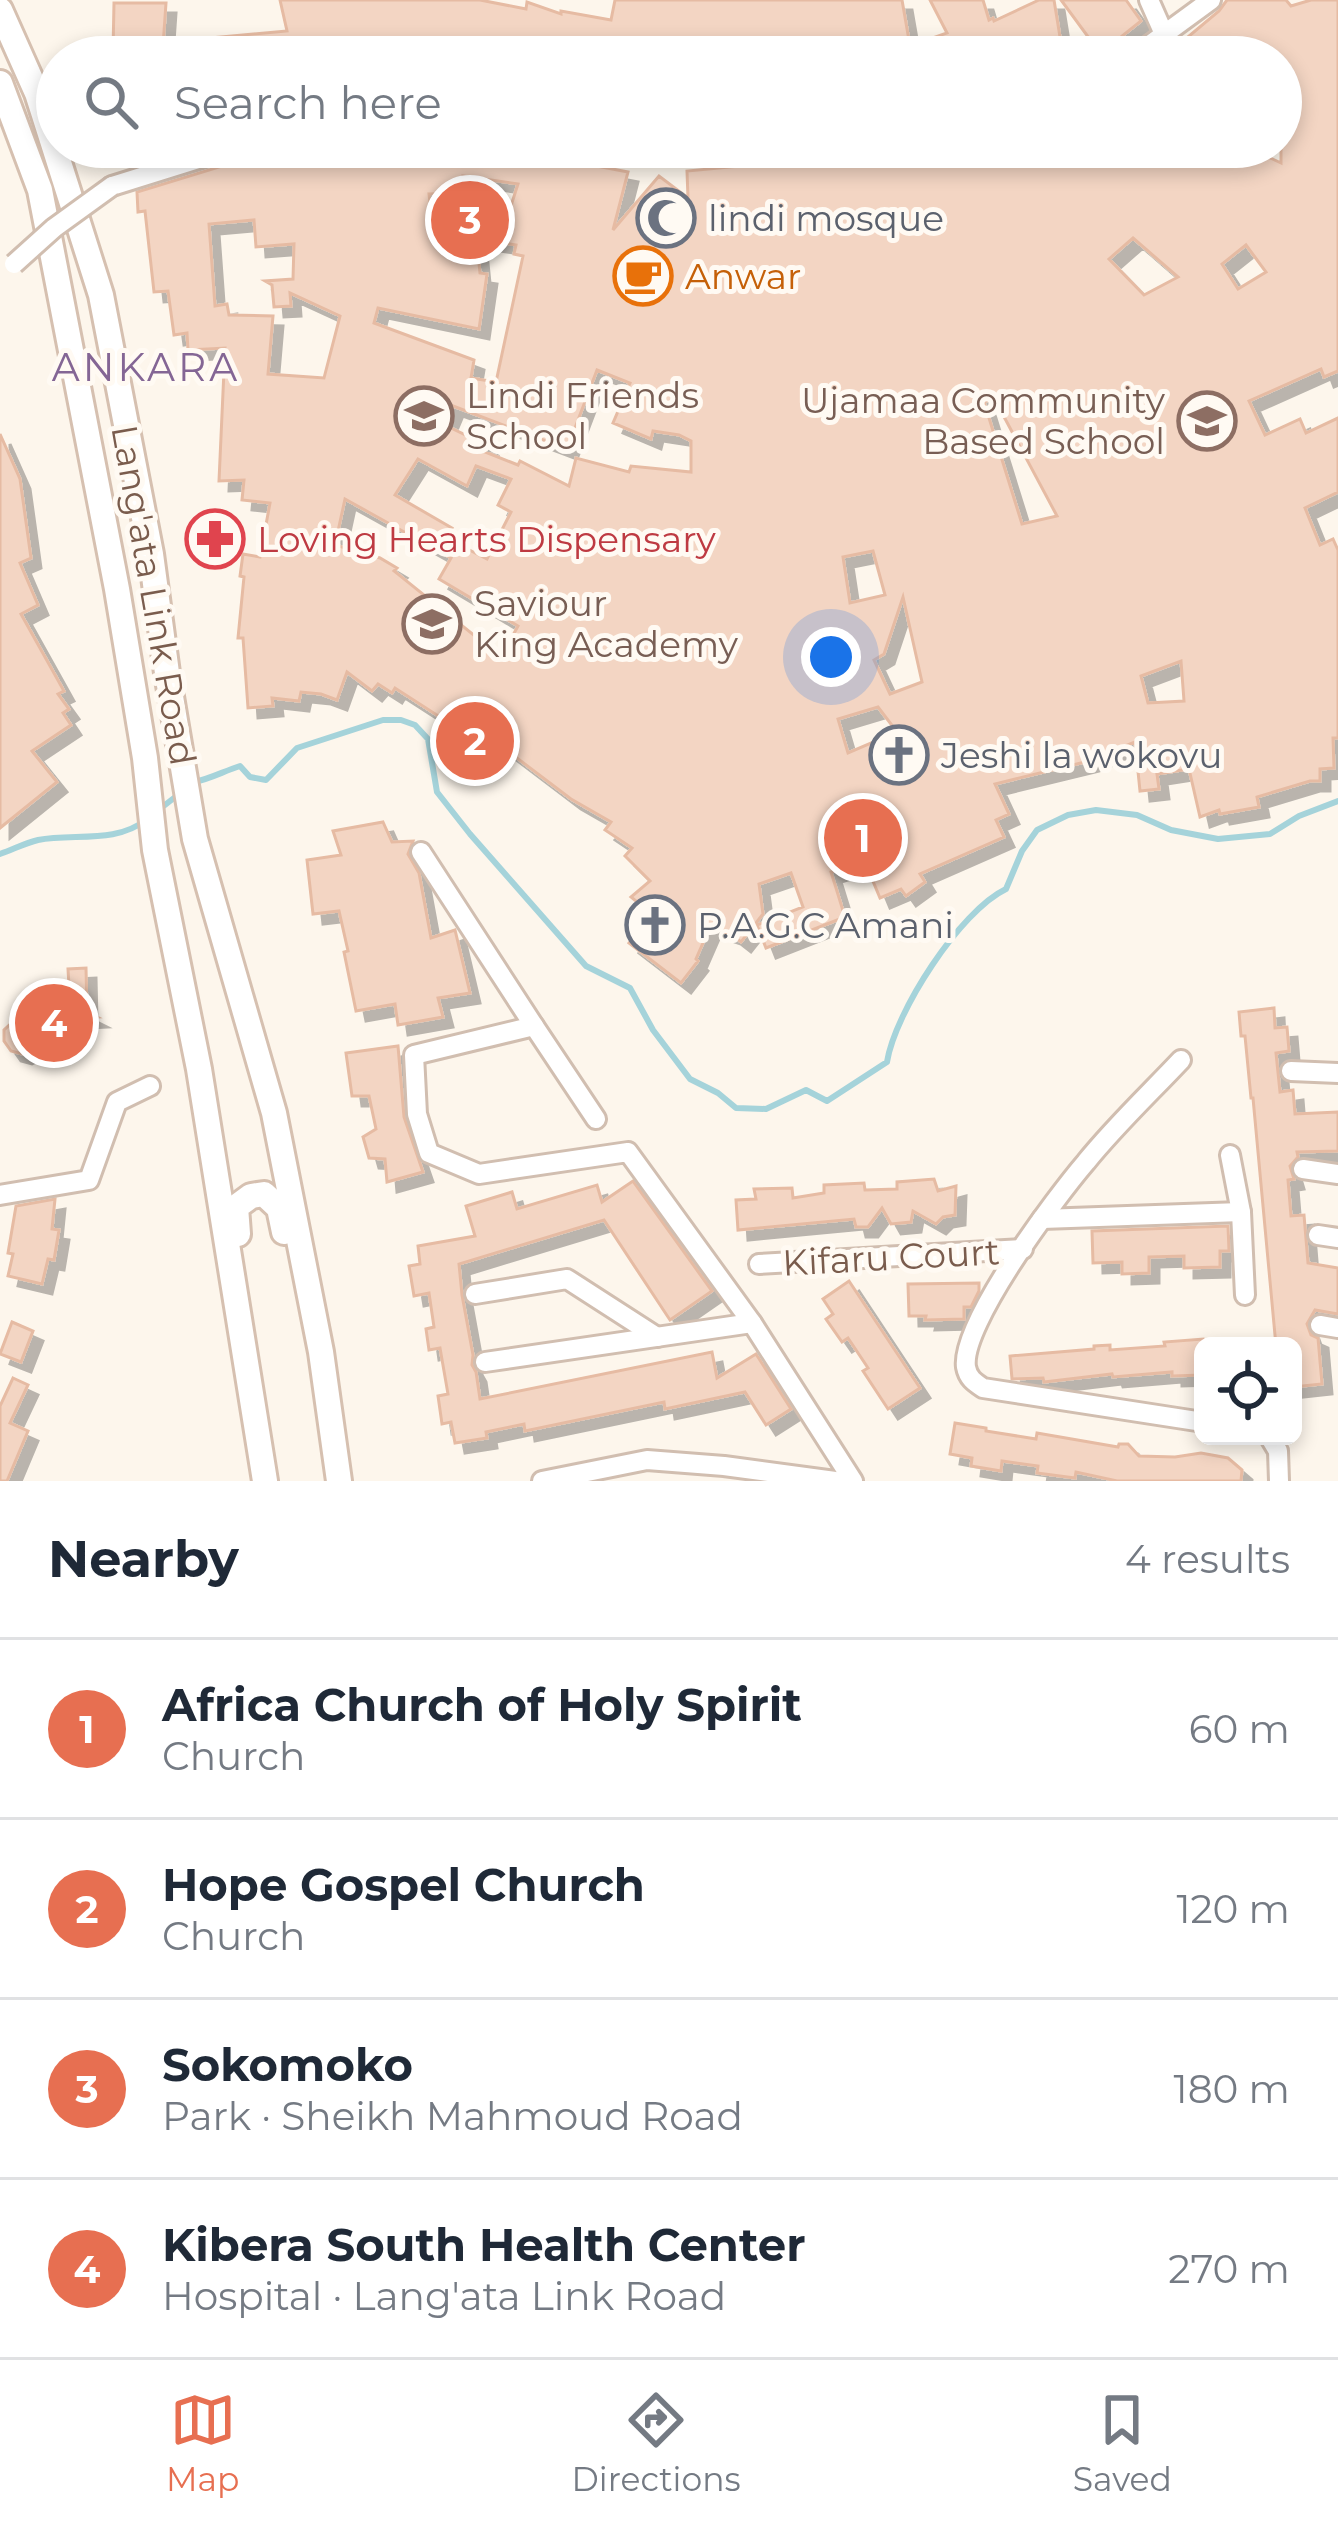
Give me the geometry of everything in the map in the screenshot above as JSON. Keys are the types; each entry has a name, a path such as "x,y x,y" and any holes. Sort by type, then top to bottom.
{"main road":[{"name":"Lang'ata Link Road","path":"0,10 36,91"},
{"name":"Lang'ata Link Road","path":"0,83 40,190 117,589 155,850 199,1070 260,1445"},
{"name":"Lang'ata Link Road","path":"61,168 101,296 151,554 195,839 274,1113 321,1352"},
{"path":"265,1481 259,1376 236,1207 251,1196 264,1194 279,1208 298,1297 321,1352 339,1481"}],"street":[{"path":"1149,0 1164,34"},
{"path":"1161,36 1211,0"},
{"path":"7,271 54,228 112,186 170,168"},
{"path":"422,852 596,1119"},
{"path":"534,1026 414,1055 417,1114 429,1153 479,1174 628,1152 752,1323 853,1481"},
{"path":"1181,1060 1086,1161 1042,1219 978,1318 965,1365 970,1378 982,1388 1194,1421"},
{"path":"1292,1071 1338,1072"},
{"path":"0,1195 89,1180 117,1102 150,1085"},
{"path":"1230,1155 1240,1213 1245,1295"},
{"path":"1303,1169 1338,1174"},
{"path":"1042,1219 1240,1213"},
{"name":"Kifaru Court","path":"759,1264 1023,1249"},
{"path":"476,1294 567,1279 657,1336"},
{"path":"485,1361 752,1323"},
{"path":"1274,1445 1279,1481"},
{"path":"542,1481 647,1460 835,1481"}],"green space":[{"path":"475,194 496,210 487,230 449,233 446,198"}],"building":[{"path":"280,0 480,0 526,9 527,2 561,14 611,20 615,0 902,0 908,36 231,36 287,31"},
{"path":"930,0 983,0 989,20 994,21 1039,0 1054,0 1060,36 938,36 947,33"},
{"path":"1061,0 1126,0 1141,21 1122,36 1087,36"},
{"path":"1227,0 1286,0 1291,6 1338,0 1338,371 1324,377 1321,369 1249,401 1265,435 1300,419 1306,433 1338,418 1338,492 1305,508 1320,545 1333,539 1338,550 1338,738 1333,738 1334,768 1320,769 1320,781 1257,797 1259,807 1220,814 1219,810 1200,817 1189,769 1157,774 1159,789 1140,791 1135,742 1089,761 995,784 1009,814 996,820 1004,837 920,874 925,882 906,896 901,889 880,898 865,862 831,872 845,917 766,948 757,925 803,907 791,873 759,884 763,914 741,942 710,927 698,961 681,983 629,943 653,915 631,897 650,881 625,856 632,848 605,830 611,822 571,799 480,730 474,739 395,688 392,693 378,684 372,691 347,672 337,700 301,692 299,701 272,698 273,706 248,708 243,638 238,638 244,577 240,576 243,554 260,557 270,503 242,500 244,480 219,481 225,348 188,350 187,333 174,335 168,291 154,292 145,211 138,212 137,192 215,168 607,168 628,172 613,230 659,176 688,198 687,171 719,168 1302,168 1302,36 1189,36","holes":["463,176 518,184 507,218 495,216 490,241 516,245 514,254 523,256 496,382 471,378 474,360 374,323 378,308 479,329 487,274 480,273 476,234 434,237 429,194 464,193","254,220 256,247 294,244 293,279 265,281 272,285 274,307 291,306 290,293 340,316 324,378 268,374 273,316 229,315 227,304 215,306 209,224","1133,238 1178,277 1144,295 1109,259","1246,245 1266,272 1238,289 1222,264","597,370 630,383 613,423 651,439 653,431 691,441 691,472 631,466 629,472 576,458 569,486 520,461 518,465 485,452 488,446 445,425 453,406 567,449","994,398 1057,516 1022,524 984,402","418,459 467,486 476,466 511,479 498,505 511,512 487,559 446,538 452,528 395,495","345,499 451,558 439,579 518,626 501,657 380,558 335,545","873,551 885,595 850,603 843,557","903,597 922,682 890,694 874,660 884,654","1181,661 1184,701 1148,703 1141,676","878,707 897,732 848,753 838,719"]},
{"path":"114,3 166,3 164,36 113,36"},
{"path":"0,434 20,479 31,558 20,563 38,605 21,614 64,691 58,694 69,709 63,713 71,725 32,751 57,782 0,828"},
{"path":"383,822 392,842 413,841 408,854 419,873 431,938 455,930 470,993 438,998 443,1017 398,1025 395,1004 356,1011 339,911 313,914 307,860 341,855 333,831"},
{"path":"86,968 87,1012 97,1017 71,1023 70,1018 52,1020 37,1028 32,1049 22,1054 11,1051 4,1030 19,1016 25,994 43,990 70,1003 68,969"},
{"path":"1274,1008 1275,1028 1287,1027 1289,1051 1276,1053 1280,1092 1293,1090 1295,1114 1338,1112 1338,1151 1297,1152 1290,1166 1294,1179 1288,1180 1291,1216 1304,1215 1308,1263 1338,1268 1338,1314 1315,1310 1307,1324 1311,1335 1318,1338 1322,1384 1302,1386 1302,1337 1275,1337 1253,1098 1239,1012"},
{"path":"398,1046 404,1117 423,1172 387,1182 385,1159 369,1158 363,1137 376,1129 369,1096 352,1096 346,1053"},
{"path":"934,1179 938,1191 956,1186 955,1215 936,1224 913,1211 911,1222 891,1224 882,1208 868,1227 856,1227 854,1219 738,1230 736,1200 756,1199 754,1189 792,1188 793,1198 824,1193 824,1185 864,1183 865,1190 897,1189 897,1182"},
{"path":"633,1181 712,1291 670,1320 604,1220 459,1264 480,1399 712,1352 717,1378 756,1354 791,1409 766,1425 745,1392 665,1409 664,1402 525,1431 524,1424 486,1432 487,1438 455,1443 451,1422 442,1424 438,1396 448,1394 440,1348 429,1350 426,1329 434,1327 429,1293 414,1296 409,1266 420,1264 418,1246 475,1236 466,1206 512,1192 517,1209 597,1185 602,1202"},
{"path":"55,1199 52,1229 59,1230 54,1260 48,1259 42,1284 8,1276 16,1206"},
{"path":"1228,1226 1229,1251 1220,1251 1220,1267 1184,1268 1184,1256 1149,1257 1149,1273 1122,1274 1122,1262 1093,1263 1092,1231"},
{"path":"849,1281 920,1388 888,1409 848,1338 842,1342 826,1319 833,1314 823,1299"},
{"path":"979,1283 971,1307 964,1307 964,1319 909,1316 908,1284"},
{"path":"12,1322 33,1331 21,1362 0,1354"},
{"path":"1194,1340 1194,1375 1172,1376 1172,1372 1044,1382 1043,1378 1012,1379 1010,1356 1094,1346 1110,1345 1110,1350 1165,1346 1164,1342"},
{"path":"13,1378 28,1385 10,1423 28,1431 7,1481 0,1481 0,1406"},
{"path":"955,1423 1036,1439 1037,1433 1118,1447 1128,1444 1139,1456 1201,1453 1228,1458 1242,1470 1241,1481 1117,1481 1076,1472 1075,1478 1037,1473 1038,1466 1002,1461 1001,1471 971,1466 972,1458 950,1454"}],"waterway":[{"path":"194,782 240,766 250,777 266,780 297,748 383,720 415,725 428,739 437,792 586,966 630,988 653,1030 690,1079 736,1108 766,1109 806,1090 827,1101 887,1062 902,1017 932,965 969,918 1006,889 1037,830 1068,815 1096,810 1137,815 1171,830 1218,839 1270,834 1338,801"},
{"path":"156,812 179,794"},
{"path":"0,854 38,840 121,832 146,820"}],"place":[{"name":"lindi mosque","path":"666,218"},
{"name":"Sokomoko","path":"470,220"},
{"name":"Anwar","path":"643,276"},
{"name":"Lindi Friends School","path":"424,416"},
{"name":"Ujamaa Community Based School","path":"1207,421"},
{"name":"Loving Hearts Dispensary","path":"215,539"},
{"name":"Saviour King Academy","path":"432,624"},
{"name":"Hope Gospel Church","path":"475,741"},
{"name":"Jeshi la wokovu","path":"899,755"},
{"name":"Africa Church of Holy Spirit","path":"863,838"},
{"name":"P.A.G.C Amani","path":"655,925"},
{"name":"Kibera South Health Center","path":"54,1023"}],"district":[{"name":"ANKARA","path":"146,367"}]}
